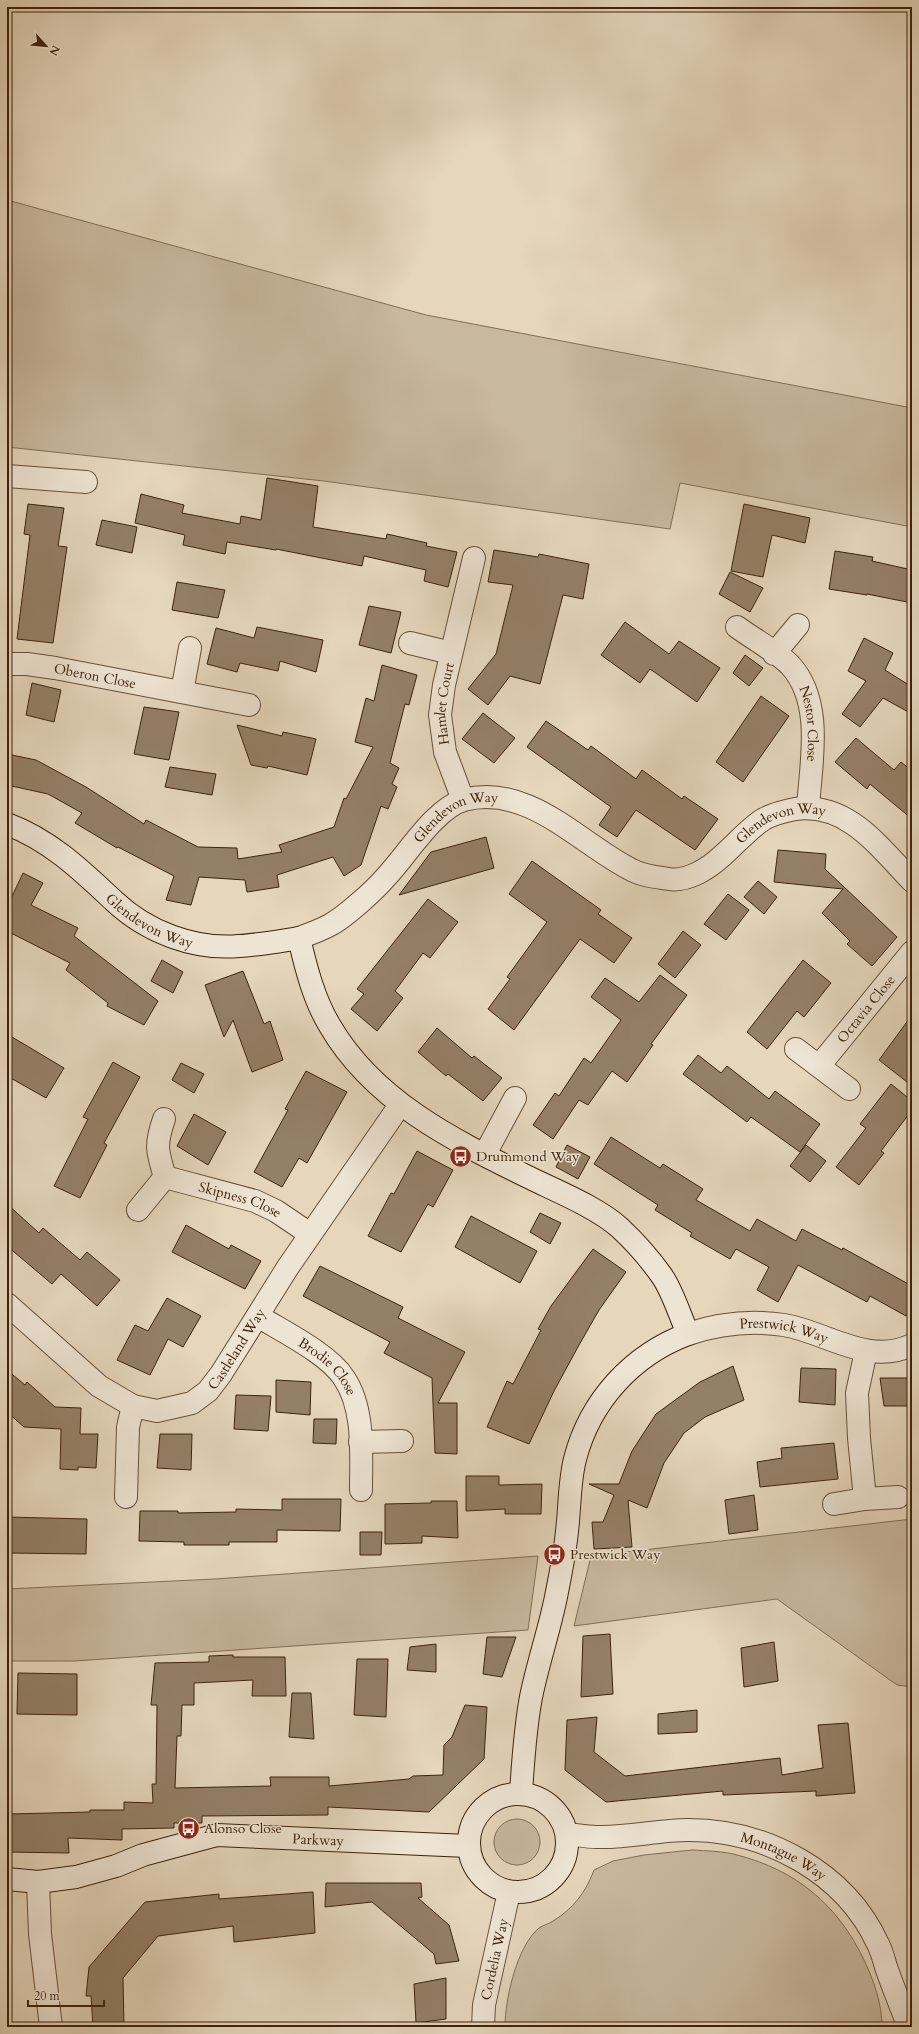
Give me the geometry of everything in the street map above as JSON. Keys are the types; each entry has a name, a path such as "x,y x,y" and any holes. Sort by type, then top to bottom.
{"street":[{"path":"7,476 86,482"},
{"name":"Hamlet Court","path":"463,800 445,752 440,715 444,685 474,558"},
{"path":"774,654 798,626"},
{"name":"Nestor Close","path":"737,627 789,665 800,680 809,698 813,732 808,808"},
{"name":"Hamlet Court","path":"410,643 451,653"},
{"path":"182,692 190,648"},
{"name":"Oberon Close","path":"7,664 27,664 55,668 249,705"},
{"name":"Glendevon Way","path":"7,824 20,829 48,844 71,860 128,912 163,933 182,940 238,947 300,938 331,925 386,877 413,844 443,812 463,800 488,796 509,800 527,806 550,818 630,870 650,876 673,880 691,876 710,867 763,819 785,811 808,808 828,810 846,818 869,837 912,882"},
{"path":"300,938 308,976 329,1025 362,1070 400,1105 452,1137 563,1193 619,1227 640,1249 663,1277 688,1334"},
{"name":"Octavia Close","path":"819,1066 912,952"},
{"path":"796,1049 849,1089"},
{"path":"485,1154 516,1098"},
{"name":"Castleland Way","path":"7,1304 98,1386 133,1406 157,1411 192,1403 208,1391 222,1374 310,1234 400,1105"},
{"path":"138,1210 165,1177 157,1152 158,1137 164,1119"},
{"name":"Skipness Close","path":"165,1177 255,1201 276,1211 310,1234"},
{"name":"Brodie Close","path":"258,1316 330,1363 344,1377 354,1399 360,1442 361,1490"},
{"name":"Prestwick Way","path":"521,1793 523,1755 532,1696 556,1596 567,1533 571,1484 575,1459 584,1434 604,1397 631,1367 648,1353 671,1340 708,1327 727,1324 764,1323 797,1328 846,1347 866,1351 885,1352 905,1349 912,1345"},
{"path":"865,1499 859,1438 857,1394 866,1351"},
{"path":"126,1497 128,1427 133,1406"},
{"path":"360,1442 402,1441"},
{"path":"834,1504 865,1499 898,1497"},
{"path":"521,1793 537,1797 551,1806 562,1819 567,1834 567,1850 563,1864 554,1877 541,1887 525,1892 509,1892 493,1886 481,1876 472,1862 468,1846 470,1830 477,1814 489,1802 504,1795 521,1793"},
{"name":"Montague Way","path":"567,1834 598,1837 688,1830 711,1832 735,1835 769,1845 804,1862 838,1890 854,1907 867,1926 878,1944 909,2027"},
{"name":"Parkway","path":"7,1879 38,1882 76,1877 116,1866 143,1855 217,1835 468,1846"},
{"path":"38,1882 40,1934 51,2027"},
{"name":"Cordelia Way","path":"483,2027 484,2005 509,1892"}],"shaded area":[{"path":"7,200 426,315 912,408 912,527 680,483 670,529 324,481 7,447"},
{"path":"912,1519 912,1687 897,1685 777,1599 574,1626 591,1556"},
{"path":"538,1556 528,1630 75,1661 7,1661 7,1589 215,1579"},
{"path":"517,1819 530,1823 536,1829 540,1842 536,1855 530,1861 517,1865 504,1861 498,1855 494,1842 498,1829 504,1823"},
{"path":"692,1850 715,1851 737,1855 758,1862 778,1870 813,1892 841,1922 864,1960 877,1993 881,2010 882,2027 505,2027 510,1988 524,1947 531,1936 539,1928 560,1916 573,1905 583,1893 594,1870 613,1861 644,1855"}],"building":[{"path":"267,478 318,486 313,527 386,539 387,534 427,543 426,546 457,552 448,587 424,581 426,570 364,556 362,566 276,549 227,542 225,554 183,545 185,535 135,523 141,494 184,505 182,513 240,524 241,516 261,520"},
{"path":"28,504 64,508 58,546 67,547 53,643 17,639 30,535 24,534"},
{"path":"744,504 810,518 805,543 772,535 763,577 731,571"},
{"path":"102,520 137,527 132,553 96,545"},
{"path":"494,550 538,557 539,554 589,564 583,599 563,595 540,684 510,676 488,705 468,689 496,654 513,585 488,582"},
{"path":"835,551 873,557 872,561 912,570 912,603 867,594 829,589"},
{"path":"730,572 763,588 750,612 719,594"},
{"path":"177,582 225,590 218,618 172,610"},
{"path":"369,606 401,612 391,653 359,645"},
{"path":"625,622 669,654 679,641 720,668 697,702 650,669 640,683 601,655"},
{"path":"257,627 323,640 316,672 280,661 278,671 240,663 237,672 207,664 216,628 254,638"},
{"path":"864,638 893,653 885,670 912,687 912,714 883,698 860,727 842,714 866,681 848,671"},
{"path":"745,655 763,668 749,686 733,673"},
{"path":"382,665 417,675 409,705 405,704 390,763 399,768 392,784 397,787 388,809 381,806 361,865 344,876 333,857 277,875 279,887 247,892 245,880 199,877 191,905 166,900 174,876 118,847 117,848 75,823 82,813 48,794 7,785 7,754 36,760 86,787 144,824 146,820 198,847 237,848 238,859 282,852 279,845 334,827 344,798 346,799 373,747 355,742 366,698 374,701"},
{"path":"32,683 61,690 54,722 26,715"},
{"path":"761,696 789,716 743,782 716,762"},
{"path":"144,707 179,712 169,760 134,754"},
{"path":"483,713 515,738 494,763 462,739"},
{"path":"546,721 588,750 591,746 636,779 642,770 682,799 684,796 718,819 695,850 636,810 617,837 599,825 611,807 527,747"},
{"path":"237,725 282,736 283,732 316,739 307,775 268,766 267,768 251,765"},
{"path":"856,738 894,770 901,762 912,771 912,819 870,784 867,789 835,762"},
{"path":"170,767 216,774 212,795 165,787"},
{"path":"486,837 494,868 399,895 431,852"},
{"path":"778,850 826,854 825,869 897,937 872,966 847,944 850,941 822,913 843,889 774,882"},
{"path":"532,861 601,910 598,914 632,938 614,963 580,939 514,1030 488,1009 510,979 507,977 547,922 509,894"},
{"path":"23,873 43,883 31,905 78,928 74,936 158,1001 144,1025 107,1006 108,1003 66,970 70,963 7,931 7,907"},
{"path":"758,881 777,897 764,914 744,897"},
{"path":"728,894 749,910 726,940 704,924"},
{"path":"428,899 458,922 430,958 423,953 395,991 403,998 377,1031 351,1009 364,994 357,989"},
{"path":"683,931 701,945 675,978 658,964"},
{"path":"162,960 183,972 173,993 151,981"},
{"path":"803,960 831,983 804,1017 797,1011 767,1049 747,1032"},
{"path":"243,971 264,1024 270,1021 283,1060 252,1072 233,1020 224,1037 205,985"},
{"path":"660,975 687,995 651,1044 653,1045 627,1082 612,1071 588,1105 579,1100 553,1139 533,1125 555,1093 559,1096 584,1058 591,1063 621,1020 591,997 605,978 639,1002"},
{"path":"912,1015 912,1086 879,1060"},
{"path":"437,1028 472,1058 474,1056 502,1078 483,1101 448,1074 446,1076 418,1052"},
{"path":"7,1034 64,1068 46,1098 7,1076"},
{"path":"698,1055 721,1073 727,1066 769,1099 775,1091 820,1124 800,1152 751,1117 747,1122 683,1074"},
{"path":"113,1062 140,1077 104,1143 107,1145 80,1198 54,1186 88,1119 83,1117"},
{"path":"181,1063 204,1074 194,1093 172,1080"},
{"path":"306,1071 347,1092 307,1163 299,1158 282,1187 254,1172 288,1110 285,1109"},
{"path":"891,1084 912,1101 912,1110 881,1151 884,1153 859,1185 836,1167 866,1128 860,1124"},
{"path":"194,1114 226,1132 208,1165 177,1146"},
{"path":"611,1137 660,1168 663,1164 703,1189 696,1200 750,1231 757,1219 796,1241 802,1229 842,1250 843,1248 912,1286 912,1305 906,1316 870,1296 867,1302 798,1265 778,1302 757,1290 769,1267 736,1249 730,1259 690,1236 692,1233 655,1210 658,1205 594,1164"},
{"path":"567,1145 590,1157 578,1179 556,1167"},
{"path":"806,1145 826,1161 810,1182 790,1166"},
{"path":"417,1151 453,1170 433,1207 428,1204 401,1252 368,1236 391,1193 394,1194"},
{"path":"7,1204 39,1233 43,1228 80,1260 87,1252 120,1280 97,1306 61,1274 52,1284 7,1246"},
{"path":"540,1213 561,1223 550,1244 530,1232"},
{"path":"471,1216 537,1251 520,1283 455,1247"},
{"path":"186,1225 229,1249 231,1245 261,1261 245,1289 172,1252"},
{"path":"593,1249 626,1272 599,1310 579,1345 554,1391 529,1444 487,1427 507,1381 513,1384 541,1330 538,1329 551,1306"},
{"path":"320,1266 403,1307 398,1318 465,1352 438,1403 457,1403 457,1454 435,1453 432,1378 384,1353 390,1342 303,1296"},
{"path":"167,1298 201,1316 183,1347 168,1339 150,1375 117,1360 135,1325 148,1331"},
{"path":"733,1366 744,1400 705,1417 684,1433 664,1463 647,1508 628,1500 632,1547 594,1549 592,1522 603,1522 614,1495 589,1484 619,1484 632,1451 656,1414 700,1382"},
{"path":"801,1368 836,1369 835,1405 799,1402"},
{"path":"7,1370 25,1385 27,1382 55,1407 81,1408 80,1434 98,1434 96,1468 78,1467 78,1470 60,1469 61,1429 24,1427 7,1412"},
{"path":"880,1378 912,1378 912,1406 884,1406"},
{"path":"276,1380 311,1382 310,1415 276,1412"},
{"path":"236,1395 271,1396 268,1431 234,1429"},
{"path":"314,1419 337,1419 336,1444 313,1443"},
{"path":"160,1434 192,1434 191,1470 157,1468"},
{"path":"834,1443 838,1479 760,1487 757,1462 782,1458 781,1448"},
{"path":"466,1476 499,1476 499,1485 542,1484 541,1514 505,1514 505,1509 466,1511"},
{"path":"754,1495 758,1530 729,1534 725,1500"},
{"path":"282,1499 341,1499 340,1531 277,1530 277,1542 229,1542 229,1545 184,1545 184,1542 139,1541 140,1511 178,1511 178,1513 236,1512 236,1509 282,1510"},
{"path":"431,1501 457,1501 458,1538 422,1536 422,1543 385,1544 385,1504 431,1503"},
{"path":"7,1517 87,1519 86,1554 7,1553"},
{"path":"360,1532 382,1532 381,1555 360,1555"},
{"path":"610,1634 613,1694 581,1697 583,1636"},
{"path":"487,1637 516,1637 502,1677 483,1674"},
{"path":"774,1642 778,1681 744,1687 741,1648"},
{"path":"436,1644 436,1672 407,1670 410,1647"},
{"path":"233,1655 233,1657 285,1657 286,1696 252,1696 253,1680 194,1683 194,1705 182,1705 181,1736 177,1736 175,1788 271,1786 270,1777 329,1777 329,1786 409,1779 413,1776 443,1775 444,1745 452,1737 465,1705 487,1707 484,1759 429,1812 328,1807 328,1815 202,1816 202,1823 174,1823 174,1828 122,1829 122,1840 68,1838 69,1853 8,1852 9,1814 124,1810 124,1802 153,1803 152,1784 156,1784 157,1705 151,1705 155,1663 209,1662 209,1656"},
{"path":"357,1659 388,1659 386,1717 354,1715"},
{"path":"18,1673 77,1674 77,1715 17,1714"},
{"path":"292,1693 311,1693 314,1739 289,1737"},
{"path":"697,1710 697,1732 658,1734 658,1714"},
{"path":"597,1717 594,1752 625,1776 780,1758 782,1775 823,1768 818,1725 848,1723 855,1793 816,1796 816,1791 723,1795 723,1791 606,1802 565,1770 567,1720"},
{"path":"326,1883 421,1883 422,1897 418,1898 449,1925 459,1961 436,1964 434,1954 372,1902 325,1907"},
{"path":"313,1892 315,1933 234,1942 233,1926 158,1936 123,1978 124,2027 93,2027 91,1996 86,1996 89,1967 145,1902 219,1894 219,1899"},
{"path":"446,1978 446,2019 416,2023 414,1984"}],"place":[{"name":"Drummond Way","path":"461,1156"},
{"name":"Prestwick Way","path":"554,1554"},
{"name":"Alonso Close","path":"188,1828"}]}
